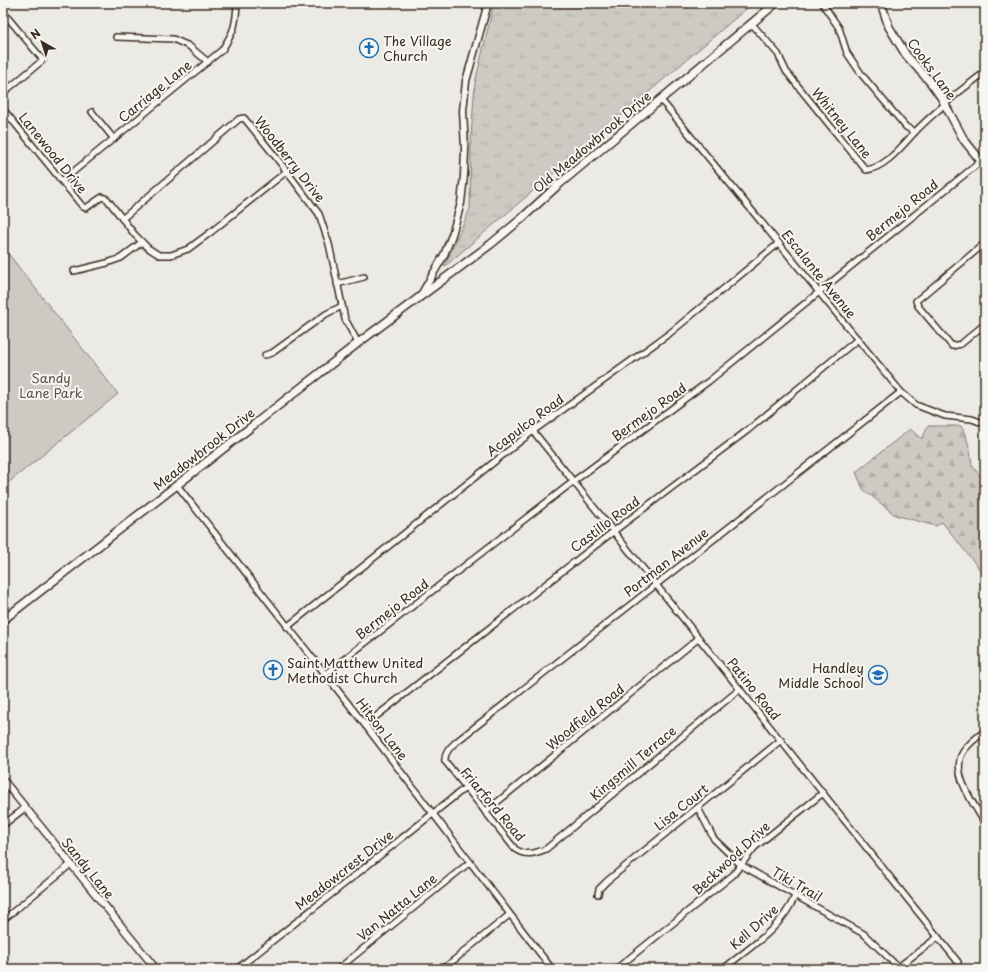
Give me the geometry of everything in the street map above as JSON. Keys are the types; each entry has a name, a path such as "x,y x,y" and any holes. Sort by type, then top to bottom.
{"main road":[{"name":"Old Meadowbrook Drive","path":"420,296 491,244 557,186 776,3"},
{"name":"Cooks Lane","path":"881,3 889,27 902,49 931,83 964,140 984,161"},
{"name":"Meadowbrook Drive","path":"3,620 420,296"}],"street":[{"name":"Carriage Lane","path":"62,181 222,50 233,32 237,18 237,3"},
{"path":"420,296 444,254 452,236 461,203 464,176 464,111 466,81 487,7 486,3"},
{"path":"822,3 839,28 847,53 862,75 906,127 915,132"},
{"path":"3,12 43,60 3,93"},
{"name":"Whitney Lane","path":"752,24 778,54 786,71 866,170 878,166 893,155 905,145 915,132 944,104 985,72"},
{"path":"116,37 173,39 189,46 208,62"},
{"name":"Escalante Avenue","path":"661,100 901,392 916,405 929,410 945,416 972,419 985,424"},
{"name":"Lanewood Drive","path":"3,109 83,207 86,208 102,197 107,199 122,219"},
{"path":"92,112 114,139"},
{"name":"Woodberry Drive","path":"122,219 242,118 314,205 323,222 345,319 358,343"},
{"name":"Bermejo Road","path":"325,674 574,481 709,381 984,161"},
{"path":"122,219 148,248 159,255 179,253 188,249 211,232 287,171"},
{"path":"74,271 121,258 142,242"},
{"name":"Acapulco Road","path":"287,627 533,430 670,333 779,243"},
{"path":"985,243 916,301 918,306 952,346 960,344 985,324"},
{"path":"337,284 364,277"},
{"path":"265,355 272,353 326,314 342,306"},
{"name":"Castillo Road","path":"365,725 614,531 748,430 858,339"},
{"name":"Portman Avenue","path":"447,751 456,742 901,392"},
{"name":"Patino Road","path":"533,430 958,962"},
{"name":"Hitson Lane","path":"177,485 365,725 550,967"},
{"name":"Woodfield Road","path":"485,812 699,638"},
{"name":"Kingsmill Terrace","path":"538,852 546,849 740,689"},
{"path":"985,731 968,745 962,754 960,768 968,795 985,823"},
{"name":"Lisa Court","path":"598,894 599,889 607,881 781,740"},
{"name":"Friarford Road","path":"447,751 445,761 515,849 524,854 538,852"},
{"name":"Sandy Lane","path":"3,780 153,968"},
{"name":"Meadowcrest Drive","path":"237,969 465,788"},
{"name":"Beckwood Drive","path":"616,969 733,874 755,847 823,793"},
{"path":"3,826 25,808"},
{"name":"Tiki Trail","path":"698,808 714,839 741,865 864,934 897,968"},
{"name":"Van Natta Lane","path":"338,969 470,862"},
{"path":"3,920 71,864"},
{"name":"Kell Drive","path":"723,969 774,928 790,909 795,896"},
{"path":"443,969 509,915"},
{"path":"897,968 938,937"},
{"path":"3,964 7,969"},
{"path":"543,969 550,967"}],"green space":[{"path":"494,3 753,3 444,267 470,209 471,137 475,83"},
{"name":"Sandy Lane Park","path":"3,247 118,394 3,487"},
{"path":"928,426 961,426 970,450 972,465 979,475 985,475 985,576 942,522 936,526 895,515 863,489 856,472 910,429 922,439"}],"place":[{"name":"The Village Church","path":"369,48"},
{"name":"Saint Matthew United Methodist Church","path":"273,670"},
{"name":"Handley Middle School","path":"878,675"}]}
